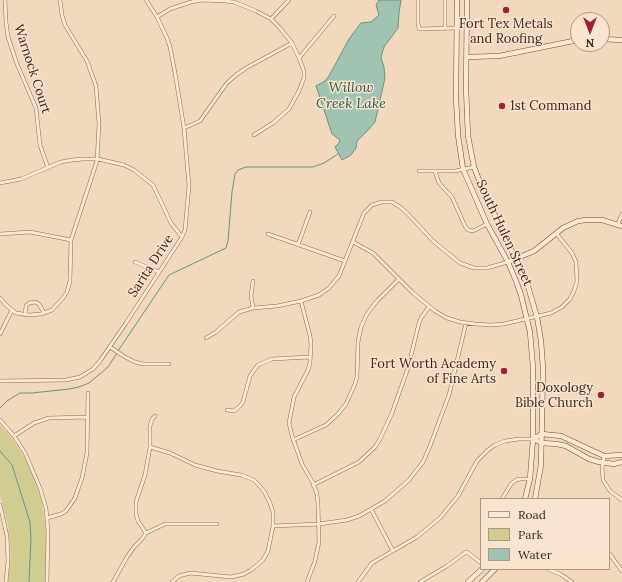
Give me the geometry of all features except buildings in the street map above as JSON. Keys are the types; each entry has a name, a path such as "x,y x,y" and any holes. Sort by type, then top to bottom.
{"main road":[{"name":"South Hulen Street","path":"457,0 456,98 458,135 464,169 487,224 508,262 521,295 528,319 533,359 533,439 530,479 525,498"},
{"name":"South Hulen Street","path":"468,0 466,88 468,138 474,167 529,290 537,317 543,357 542,443 540,475 535,498"},
{"path":"610,39 622,40"},
{"path":"467,57 499,56 570,42"},
{"path":"508,262 527,255 572,223 586,220 602,220 620,225"},
{"path":"533,439 542,434 561,436 604,456 622,455"},
{"path":"533,439 542,443 566,446 589,459 603,463 614,464 622,462"},
{"path":"468,582 481,570"},
{"path":"482,582 494,570"}],"street":[{"name":"Warnock Court","path":"5,0 8,37 17,64 36,108 40,145 48,168"},
{"path":"0,298 12,310 29,316 52,310 58,305 67,292 70,281 71,240 98,159 99,124 96,86 87,60 65,25 60,0"},
{"name":"Sarita Drive","path":"0,380 61,381 77,378 93,369 110,347 182,237 185,230 189,186 184,128 173,57 167,38 157,17 146,0"},
{"path":"157,17 180,5 202,0 225,1 244,6 271,19 292,43 304,71 304,78 299,91 282,116 254,135"},
{"path":"271,19 289,0"},
{"path":"418,0 419,28 457,28"},
{"path":"445,0 445,29"},
{"path":"299,58 334,16"},
{"path":"184,128 200,121 227,83 236,75 292,43"},
{"path":"0,183 21,179 61,162 72,160 98,159 124,165 134,170 153,185 170,223 182,237"},
{"path":"419,171 455,171 474,167"},
{"path":"435,171 439,183 452,196 464,226 468,230 473,231 487,224"},
{"path":"206,338 216,332 239,312 253,308 277,306 301,301 319,295 334,284 339,276 364,213 376,203 388,201 400,207 433,241 460,263 474,268 486,268 508,262"},
{"path":"298,244 310,212"},
{"path":"620,225 622,214"},
{"path":"0,234 30,232 71,240"},
{"path":"353,242 373,253 413,293 429,307 447,318 466,323 491,325 528,319 551,313 562,307 572,295 577,281 575,257 556,233"},
{"path":"268,234 345,261"},
{"path":"135,262 159,272"},
{"path":"293,440 326,425 346,404 356,384 358,342 361,327 367,314 376,302 400,279"},
{"path":"253,281 251,296 253,308"},
{"path":"301,301 310,336 310,357 308,370 298,387 291,408 290,423 293,440 302,464 317,494 319,524 318,552 307,582"},
{"path":"25,315 26,306 29,303 35,302 39,304 44,313"},
{"path":"313,485 359,462 375,447 392,413 408,368 418,323 429,307"},
{"path":"0,334 12,310"},
{"path":"273,526 319,524 347,520 359,516 385,501 402,487 423,462 450,395 466,323"},
{"path":"110,347 131,361 139,363 169,364"},
{"path":"227,410 234,411 243,402 250,376 258,365 272,359 310,357"},
{"path":"47,518 61,514 70,507 82,478 87,453 88,393"},
{"path":"146,533 138,521 136,514 136,502 145,475 150,447 150,426 152,419 155,416"},
{"path":"14,436 34,423 49,418 88,417"},
{"path":"0,420 14,436 25,453 38,480 46,508 47,518 47,582"},
{"path":"358,582 372,563 423,533 440,518 458,496 477,461 488,450 499,443 510,440 533,439"},
{"path":"150,447 170,453 195,465 241,475 254,480 264,492 273,512 273,526 268,551 263,560 251,570 244,574 231,577 190,573 178,576 172,582"},
{"path":"604,456 603,480 610,491 622,500"},
{"path":"503,498 511,484 516,480 530,479"},
{"path":"0,505 8,554 6,582"},
{"path":"371,509 393,551"},
{"path":"113,582 127,557 146,533 165,524 217,524"},
{"path":"420,582 447,566 466,552 480,562"},
{"path":"610,554 622,571"},
{"path":"550,570 572,582"}],"green space":[{"path":"0,425 12,438 26,460 41,497 46,537 45,582 8,582 11,553 8,525 0,495"}],"water":[{"name":"Willow Creek Lake","path":"379,0 401,0 398,28 384,47 382,53 381,58 385,78 375,122 357,141 356,148 351,155 342,160 335,147 340,140 332,134 316,86 325,81 329,76 349,39 361,23 371,22 379,15 376,5"}],"waterway":[{"path":"118,351 169,275 226,248 228,241 232,192 235,174 238,170 246,167 313,167 324,163 338,154"},
{"path":"0,408 7,401 20,393 69,389 89,383 108,367 117,353"},
{"path":"0,451 12,465 30,522 31,539 29,582"}],"place":[{"name":"Fort Tex Metals and Roofing","path":"506,10"},
{"name":"1st Command","path":"502,106"},
{"name":"Fort Worth Academy of Fine Arts","path":"504,371"},
{"name":"Doxology Bible Church","path":"601,395"}]}
